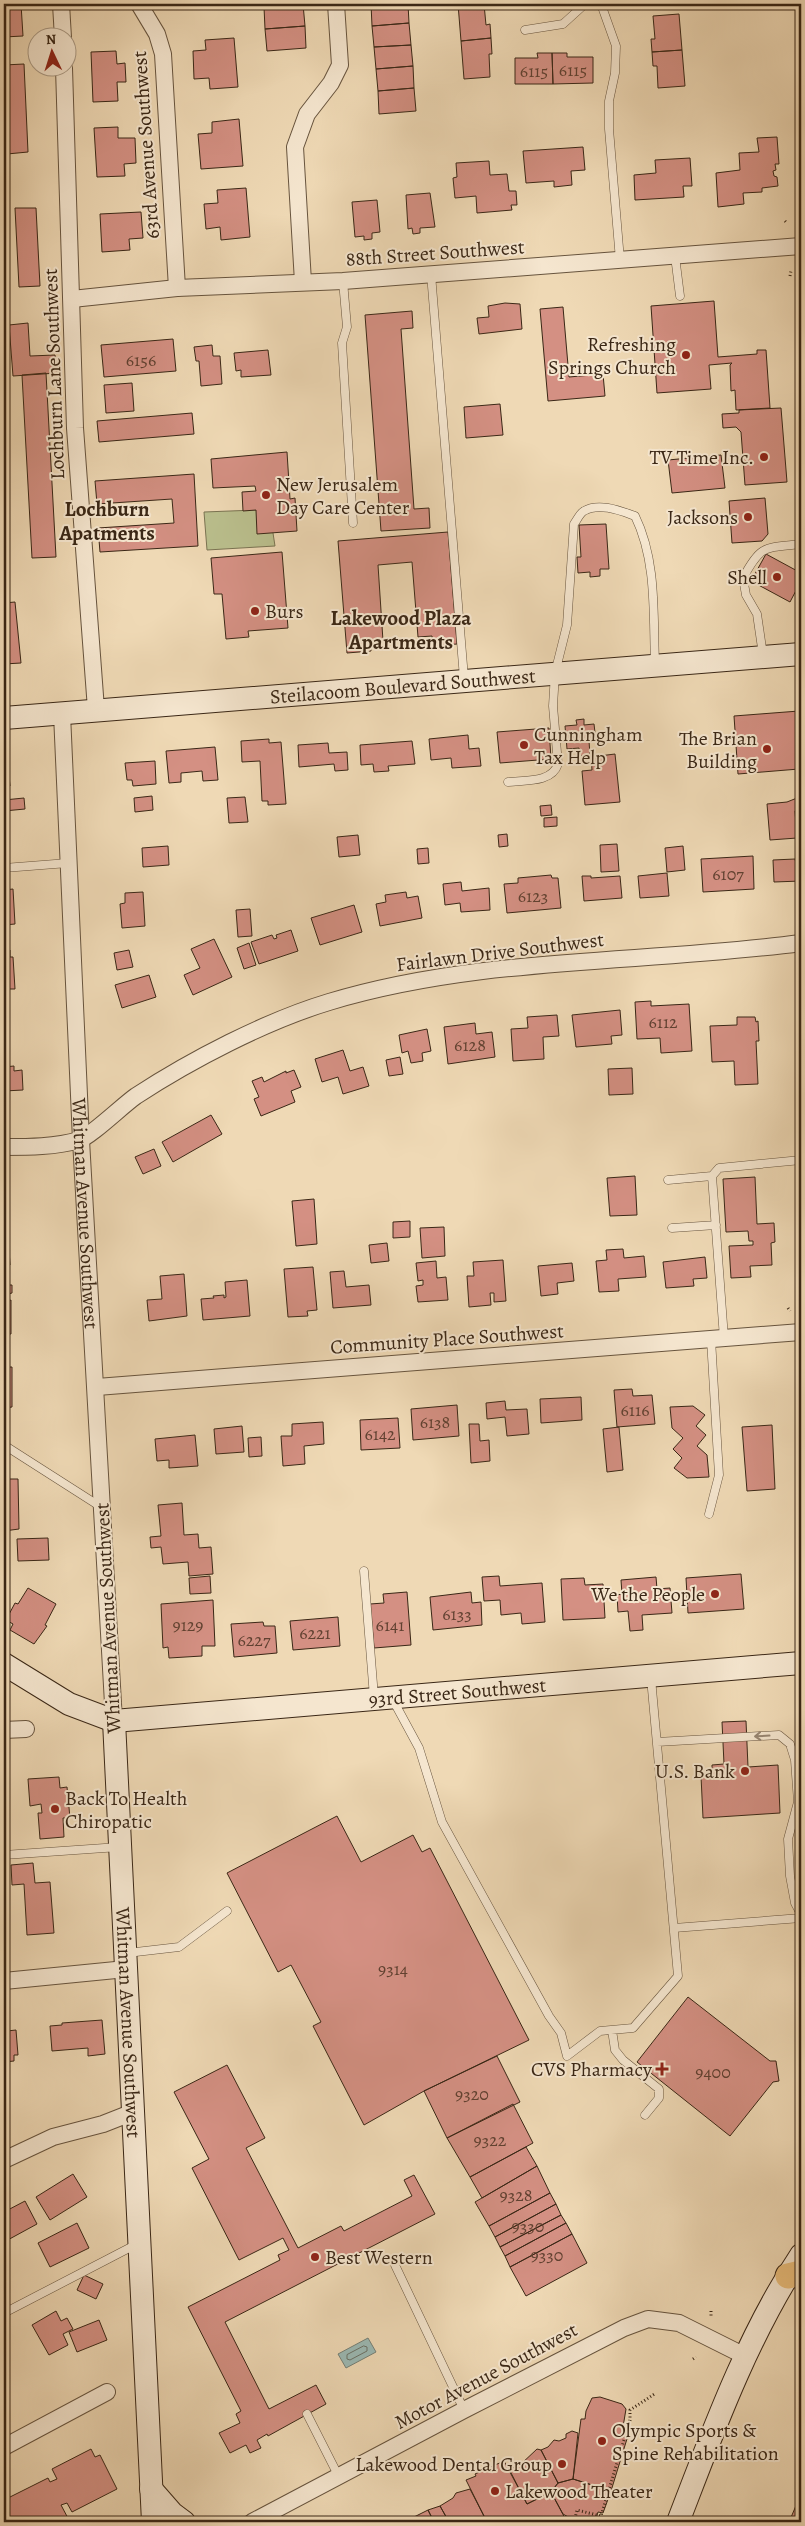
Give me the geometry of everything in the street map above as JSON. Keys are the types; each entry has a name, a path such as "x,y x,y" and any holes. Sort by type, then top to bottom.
{"street":[{"path":"61,4 62,28"},
{"name":"63rd Avenue Southwest","path":"139,4 158,34 163,54 177,288"},
{"path":"303,282 295,147 307,114 331,83 340,65 336,4"},
{"name":"Lochburn Lane Southwest","path":"64,78 75,428 96,709"},
{"name":"88th Street Southwest","path":"72,299 177,288 344,281 801,246"},
{"name":"Steilacoom Boulevard Southwest","path":"4,718 62,714 96,709 801,654"},
{"name":"Whitman Avenue Southwest","path":"62,714 81,1140 103,1508 131,2113 153,2522"},
{"name":"Fairlawn Drive Southwest","path":"81,1140 135,1096 204,1057 272,1025 328,1002 389,986 462,974 801,943"},
{"path":"4,1147 34,1147 81,1140"},
{"name":"Community Place Southwest","path":"96,1387 801,1332"},
{"name":"93rd Street Southwest","path":"114,1721 801,1663"},
{"path":"4,1664 69,1704 114,1721"},
{"path":"4,1730 26,1729"},
{"path":"4,1981 125,1961"},
{"path":"4,2160 53,2137 103,2124 131,2113"},
{"path":"678,2522 745,2356 794,2274 801,2255"},
{"name":"Motor Avenue Southwest","path":"252,2522 464,2410 624,2328 648,2319 678,2324 745,2356"},
{"path":"4,2447 107,2392"},
{"path":"151,2489 172,2513 184,2522"}],"lane":[{"path":"525,30 563,24 585,4"},
{"path":"601,4 616,46 615,73 609,101 609,129 620,260"},
{"path":"675,256 680,296"},
{"path":"431,274 464,680"},
{"path":"344,281 347,327 342,343 353,523"},
{"path":"508,782 546,778 556,772 558,764 553,706 555,673 567,625 574,524 584,511 598,507 618,510 635,516 644,534 650,562 655,665"},
{"path":"763,657 757,614 746,595 743,578 758,553 767,548 801,544"},
{"path":"4,868 68,863"},
{"path":"668,1180 712,1176 719,1168 734,1165 801,1160"},
{"path":"709,1514 719,1475 716,1225 712,1176"},
{"path":"672,1228 716,1225"},
{"path":"4,1445 103,1508"},
{"path":"364,1571 383,1698 418,1748 442,1822 541,2002 561,2033 567,2056 600,2031 633,2028 678,1976 651,1675"},
{"path":"657,1742 779,1735 790,1744 795,1760 798,1802 788,1839 790,1876 795,1903 801,1914"},
{"path":"4,1855 120,1847"},
{"path":"125,1961 179,1948 227,1911"},
{"path":"674,1928 801,1918"},
{"path":"612,2030 615,2050 623,2060 659,2089 659,2098 645,2115"},
{"path":"4,2313 139,2243"},
{"path":"395,2265 464,2410"},
{"path":"307,2414 339,2477"}],"path":[{"path":"790,276 791,271"},
{"path":"711,2311 711,2317"},
{"path":"599,2522 630,2420 630,2410 656,2393"},
{"path":"574,2522 577,2510 600,2516"}],"green space":[{"path":"256,510 273,533 275,546 207,550 204,512"}],"water":[{"path":"368,2338 376,2352 346,2368 338,2354"}],"building":[{"path":"4,4 21,4 23,36 4,37"},
{"path":"263,4 303,4 264,7"},
{"path":"303,4 305,26 265,29 264,7"},
{"path":"371,4 408,4 409,23 372,26"},
{"path":"458,4 484,4 486,25 490,24 491,38 461,41"},
{"path":"679,14 682,50 652,52 651,39 655,39 653,16"},
{"path":"409,23 411,45 374,47 372,26"},
{"path":"305,26 306,48 267,51 265,29"},
{"path":"234,38 238,87 210,89 209,78 194,79 193,51 206,50 205,40"},
{"path":"491,38 492,54 489,54 490,77 464,79 461,41"},
{"path":"411,45 413,66 376,69 374,47"},
{"path":"682,50 685,86 658,88 657,66 653,66 652,52"},
{"path":"116,51 117,64 125,63 126,82 117,82 118,101 93,102 91,52"},
{"path":"537,53 552,53 553,84 515,84 515,58 538,58"},
{"path":"552,53 567,53 567,57 593,57 593,83 553,84"},
{"path":"24,64 28,152 7,154 4,65"},
{"path":"413,66 414,88 378,91 376,69"},
{"path":"414,88 416,111 379,114 378,91"},
{"path":"239,119 243,166 201,169 198,134 212,133 212,122"},
{"path":"118,127 118,138 135,138 136,163 124,164 125,176 97,177 94,128"},
{"path":"777,137 779,164 775,164 776,170 773,171 774,176 777,177 778,186 762,188 762,192 743,193 744,204 718,207 716,173 740,170 739,153 759,152 757,138"},
{"path":"583,147 585,170 571,171 572,185 554,187 554,181 526,183 523,151"},
{"path":"690,158 692,186 683,186 684,197 635,200 634,175 656,173 655,160"},
{"path":"489,161 490,175 507,174 509,191 516,191 517,205 511,205 512,210 477,213 476,196 455,198 453,178 457,177 456,163"},
{"path":"246,188 250,237 221,240 220,227 206,229 204,204 218,203 217,190"},
{"path":"430,193 435,227 420,228 420,233 413,234 412,228 408,229 406,195"},
{"path":"377,200 380,232 372,233 372,239 364,240 364,236 355,237 352,202"},
{"path":"15,208 36,208 40,286 19,287"},
{"path":"141,212 143,238 129,239 130,250 102,252 100,214"},
{"name":"Refreshing Springs Church","path":"714,301 718,357 757,354 757,350 766,350 770,408 736,410 735,390 731,391 730,365 732,363 709,365 711,389 657,393 651,306"},
{"path":"505,303 520,304 522,329 479,334 477,318 489,317 488,306"},
{"path":"563,307 569,377 603,374 605,396 548,401 540,309"},
{"path":"412,311 413,328 401,329 414,509 429,508 430,528 381,531 365,315"},
{"path":"28,323 30,356 55,355 57,373 13,376 9,325"},
{"path":"173,339 176,371 104,377 101,345"},
{"path":"212,345 213,356 220,356 222,384 201,386 199,361 196,361 194,347"},
{"path":"268,350 271,375 241,377 241,370 236,371 234,353"},
{"path":"46,373 56,557 32,558 22,375"},
{"path":"132,383 134,411 106,413 104,385"},
{"path":"500,404 503,435 466,438 464,407"},
{"name":"TV Time Inc.","path":"781,408 787,482 745,485 741,432 736,427 723,428 722,414 739,413 739,410"},
{"path":"192,413 194,434 99,442 97,421"},
{"name":"New Jerusalem Day Care Center","path":"287,452 290,499 295,498 297,531 257,534 256,510 243,511 242,492 256,491 255,486 213,488 211,459"},
{"path":"721,455 725,488 672,493 668,460"},
{"path":"194,474 198,546 100,552 98,528 174,523 172,499 97,504 95,481"},
{"name":"Jacksons","path":"765,498 768,534 762,541 732,543 729,501"},
{"path":"606,524 609,569 600,569 600,576 590,577 590,572 578,573 577,557 581,557 579,525"},
{"path":"448,532 457,644 433,646 432,636 418,637 412,562 378,565 383,641 370,642 371,651 347,653 338,541"},
{"name":"Burs","path":"282,552 288,628 248,631 249,637 226,639 222,594 214,594 211,558"},
{"name":"Shell","path":"766,554 801,573 801,581 790,602 751,581"},
{"path":"15,602 21,663 4,664 4,603"},
{"name":"The Brian Building","path":"799,711 800,728 796,729 799,769 738,774 734,716"},
{"name":"Cunningham Tax Help","path":"584,719 584,725 594,724 596,741 589,741 590,755 580,756 579,748 567,749 565,726 577,725 576,720"},
{"name":"Cunningham Tax Help","path":"549,728 551,759 500,763 497,732"},
{"path":"468,735 469,749 479,748 481,766 452,768 451,758 431,760 429,739"},
{"path":"269,739 269,743 281,742 286,804 268,805 268,801 262,801 260,761 242,762 241,741"},
{"path":"412,741 415,764 388,766 389,771 374,772 373,764 361,765 360,745"},
{"path":"328,743 329,753 347,752 348,770 335,771 334,764 299,767 298,745"},
{"path":"215,747 218,780 203,781 202,771 181,773 181,782 169,783 166,751"},
{"path":"615,754 620,802 585,805 582,771 592,770 591,757"},
{"path":"155,761 156,784 133,786 132,780 127,780 125,763"},
{"path":"4,766 8,766 10,786 4,786"},
{"path":"152,796 153,810 135,812 134,798"},
{"path":"245,797 248,822 229,823 227,798"},
{"path":"24,798 25,809 4,811 4,800"},
{"path":"797,798 800,805 795,811 797,838 770,840 767,804 787,802"},
{"path":"551,805 552,815 541,816 540,806"},
{"path":"557,817 557,826 544,827 544,818"},
{"path":"507,834 508,846 499,847 498,835"},
{"path":"358,835 360,855 339,857 337,837"},
{"path":"617,844 619,871 601,872 600,845"},
{"path":"168,846 169,865 143,867 142,848"},
{"path":"683,846 685,870 667,872 665,848"},
{"path":"428,848 429,863 418,864 417,849"},
{"path":"753,856 754,889 703,892 701,859"},
{"path":"795,859 796,864 801,864 801,881 774,882 773,860"},
{"path":"667,873 669,896 640,898 638,876"},
{"path":"551,875 552,878 558,878 561,908 507,913 504,884 518,883 518,878"},
{"path":"582,876 591,876 591,878 620,876 622,898 584,901"},
{"path":"461,882 462,891 489,888 490,910 461,912 460,903 445,905 443,884"},
{"path":"13,889 15,924 4,925 4,890"},
{"path":"143,892 145,926 122,928 120,904 125,903 125,893"},
{"path":"406,892 407,898 418,896 422,918 380,926 376,904 386,902 385,895"},
{"path":"354,905 362,932 320,945 311,918"},
{"path":"250,909 252,936 238,937 236,910"},
{"path":"291,930 298,951 259,964 251,942 272,935 274,939 277,938 276,935"},
{"path":"214,939 232,977 193,995 184,975 200,968 191,949"},
{"path":"249,943 256,965 244,969 237,948"},
{"path":"10,950 10,957 13,957 15,989 4,989 4,951"},
{"path":"129,950 133,967 117,970 114,953"},
{"path":"149,975 156,997 122,1008 115,985"},
{"path":"651,1001 651,1006 689,1004 692,1051 661,1053 660,1038 637,1039 635,1002"},
{"path":"620,1010 622,1035 611,1036 612,1044 576,1047 572,1015"},
{"path":"557,1015 559,1036 543,1037 544,1059 513,1061 511,1029 528,1028 527,1017"},
{"path":"737,1017 755,1017 756,1022 758,1021 759,1041 756,1041 758,1084 735,1085 734,1061 712,1062 710,1026 737,1025"},
{"path":"475,1023 476,1034 492,1032 495,1057 448,1064 444,1027"},
{"path":"427,1029 431,1051 422,1053 423,1061 411,1063 408,1051 402,1053 399,1035"},
{"path":"343,1050 350,1071 363,1067 369,1086 343,1094 338,1077 322,1082 315,1059"},
{"path":"400,1057 403,1074 389,1076 386,1060"},
{"path":"14,1066 14,1071 22,1070 23,1090 4,1091 4,1067"},
{"path":"632,1068 633,1094 609,1095 608,1069"},
{"path":"294,1070 301,1087 291,1091 295,1102 261,1116 254,1099 259,1097 252,1081 262,1077 264,1082 286,1071 286,1073"},
{"path":"211,1115 222,1134 173,1162 162,1142"},
{"path":"154,1149 161,1166 143,1174 135,1157"},
{"path":"635,1176 637,1215 610,1216 607,1178"},
{"path":"755,1177 757,1224 774,1223 775,1242 771,1243 772,1265 750,1266 751,1277 731,1278 729,1246 753,1245 753,1241 749,1241 748,1231 726,1232 723,1179"},
{"path":"314,1199 317,1244 296,1246 292,1201"},
{"path":"4,1219 7,1219 10,1265 4,1265"},
{"path":"410,1221 410,1237 393,1238 393,1222"},
{"path":"444,1227 445,1256 422,1258 420,1228"},
{"path":"387,1243 389,1261 371,1263 369,1245"},
{"path":"623,1249 624,1258 644,1256 646,1277 618,1279 619,1291 599,1292 596,1261 607,1260 606,1250"},
{"path":"705,1257 707,1278 693,1279 694,1286 666,1288 663,1262"},
{"path":"503,1260 506,1301 494,1302 494,1293 490,1293 491,1305 469,1307 467,1276 474,1276 473,1262"},
{"path":"436,1261 437,1278 446,1277 448,1300 418,1302 416,1286 423,1285 423,1280 418,1281 416,1263"},
{"path":"572,1263 574,1281 557,1283 558,1294 541,1296 538,1266"},
{"path":"313,1267 317,1310 307,1311 308,1316 288,1317 284,1269"},
{"path":"344,1271 346,1287 369,1285 371,1305 333,1308 330,1272"},
{"path":"184,1274 187,1316 149,1321 147,1300 162,1299 160,1276"},
{"path":"247,1280 250,1316 203,1320 201,1299 224,1295 224,1298 226,1297 225,1282"},
{"path":"4,1285 12,1285 12,1293 8,1294 8,1301 11,1300 11,1334 4,1334"},
{"path":"4,1367 12,1367 12,1407 4,1408"},
{"path":"632,1389 633,1396 652,1395 655,1424 617,1427 614,1390"},
{"path":"581,1397 582,1420 541,1423 540,1399"},
{"path":"505,1401 506,1410 527,1409 529,1434 507,1436 505,1417 487,1419 486,1403"},
{"path":"457,1405 459,1436 413,1440 411,1409"},
{"path":"693,1406 705,1415 696,1426 706,1435 697,1446 707,1455 709,1477 687,1478 674,1468 682,1458 673,1449 683,1438 672,1428 670,1407"},
{"path":"398,1418 400,1448 361,1450 360,1420"},
{"path":"323,1422 324,1444 304,1446 305,1464 283,1466 281,1436 292,1436 292,1424"},
{"path":"469,1424 479,1424 480,1441 489,1440 490,1461 471,1463"},
{"path":"772,1425 775,1489 747,1491 742,1427"},
{"path":"242,1426 244,1452 216,1454 214,1429"},
{"path":"619,1427 623,1470 607,1472 603,1429"},
{"path":"195,1435 198,1466 169,1468 169,1460 157,1461 155,1439"},
{"path":"261,1437 262,1456 249,1457 248,1438"},
{"path":"4,1479 18,1479 19,1529 4,1531"},
{"path":"182,1503 184,1535 198,1534 199,1548 211,1547 213,1574 189,1576 188,1562 163,1564 161,1547 151,1548 150,1537 161,1536 158,1505"},
{"path":"48,1538 49,1560 18,1561 17,1539"},
{"name":"We the People","path":"741,1574 744,1609 688,1613 686,1578"},
{"path":"210,1576 211,1593 190,1594 189,1578"},
{"path":"499,1576 500,1586 542,1583 545,1622 522,1624 521,1613 501,1615 500,1600 484,1601 482,1577"},
{"path":"656,1577 657,1589 670,1588 672,1613 642,1615 643,1630 630,1631 628,1611 618,1612 617,1595 622,1594 621,1580"},
{"path":"584,1578 585,1585 603,1584 605,1618 563,1620 561,1579"},
{"path":"28,1588 56,1604 45,1625 47,1626 34,1644 10,1630 13,1624 6,1620 15,1603 18,1604"},
{"path":"407,1592 411,1645 374,1648 370,1604 384,1603 383,1594"},
{"path":"471,1592 472,1603 481,1602 482,1625 433,1630 430,1597"},
{"path":"213,1600 215,1646 202,1646 202,1656 169,1658 168,1647 163,1648 161,1604"},
{"path":"338,1617 340,1646 293,1650 290,1621"},
{"path":"263,1622 264,1626 275,1626 277,1653 234,1657 231,1624"},
{"name":"U.S. Bank","path":"746,1721 748,1767 778,1765 780,1813 703,1818 701,1776 712,1776 712,1765 724,1764 722,1722"},
{"name":"Back To Health Chiropatic","path":"59,1777 60,1788 67,1787 70,1818 63,1818 64,1837 40,1839 38,1813 42,1813 41,1804 30,1806 28,1779"},
{"path":"337,1816 361,1862 413,1835 422,1852 430,1848 529,2040 424,2091 364,2125 313,2026 321,2022 291,1965 278,1972 227,1873"},
{"path":"33,1863 35,1883 50,1882 54,1933 27,1935 24,1884 12,1885 11,1865"},
{"path":"4,1906 6,1906 9,1935 4,1936"},
{"name":"CVS Pharmacy","path":"688,1997 770,2061 776,2061 779,2081 773,2082 730,2136 637,2062"},
{"path":"102,2020 105,2054 88,2056 88,2048 52,2051 50,2026 62,2025 62,2023"},
{"path":"4,2026 6,2026 7,2031 16,2030 18,2055 14,2055 14,2061 4,2062"},
{"path":"497,2056 520,2102 447,2138 424,2091"},
{"name":"Best Western","path":"227,2065 265,2138 246,2148 298,2248 341,2226 344,2231 412,2196 404,2180 414,2175 435,2214 225,2322 269,2409 316,2385 326,2404 268,2436 267,2434 257,2440 261,2448 250,2453 246,2445 230,2453 219,2433 240,2423 236,2414 241,2411 188,2307 280,2260 278,2255 289,2250 283,2238 239,2260 192,2168 209,2159 174,2092"},
{"path":"513,2104 533,2143 470,2177 447,2138"},
{"path":"526,2147 537,2166 482,2198 470,2177"},
{"path":"537,2166 550,2193 489,2226 475,2202"},
{"path":"73,2174 87,2197 50,2220 36,2197"},
{"path":"550,2193 556,2204 495,2237 489,2226"},
{"path":"25,2201 37,2224 4,2242 4,2212"},
{"path":"556,2204 561,2215 500,2247 495,2237"},
{"path":"561,2215 566,2223 505,2256 500,2247"},
{"path":"77,2223 89,2248 50,2267 38,2243"},
{"path":"566,2223 572,2234 510,2267 505,2256"},
{"path":"572,2234 587,2263 526,2296 510,2267"},
{"path":"84,2275 103,2284 96,2299 77,2290"},
{"path":"56,2311 61,2321 67,2318 73,2329 63,2334 68,2345 49,2355 32,2325"},
{"path":"99,2320 107,2340 77,2352 69,2332"},
{"name":"Olympic Sports & Spine Rehabilitation","path":"600,2397 622,2404 626,2409 623,2427 630,2429 611,2491 573,2479 581,2419 585,2419 586,2411 592,2398"},
{"name":"Lakewood Dental Group","path":"572,2431 578,2433 573,2479 558,2483 541,2450 548,2447 554,2440 559,2441 566,2438 566,2434"},
{"path":"91,2449 95,2457 100,2455 117,2489 72,2512 67,2503 61,2505 70,2522 4,2522 4,2500 48,2478 50,2482 57,2479 52,2469"},
{"path":"537,2449 541,2450 558,2483 551,2492 527,2504 509,2469 520,2465"},
{"name":"Lakewood Theater","path":"504,2461 527,2504 551,2492 567,2522 487,2522 466,2480"},
{"path":"573,2479 611,2491 603,2513 598,2512 596,2519 579,2517 577,2522 563,2514 551,2492 558,2483"},
{"path":"470,2489 487,2522 449,2522 440,2506 453,2498 456,2493"},
{"path":"801,2494 801,2511 795,2508"},
{"path":"440,2506 449,2522 434,2522 428,2510"},
{"path":"795,2508 801,2511 801,2522 789,2522"},
{"path":"428,2510 434,2522 404,2522"},
{"path":"579,2517 596,2519 595,2522 577,2522"}],"place":[{"name":"Refreshing Springs Church","path":"686,355"},
{"name":"TV Time Inc.","path":"764,457"},
{"name":"New Jerusalem Day Care Center","path":"266,495"},
{"name":"Jacksons","path":"748,517"},
{"name":"Shell","path":"777,577"},
{"name":"Burs","path":"255,611"},
{"name":"Cunningham Tax Help","path":"524,745"},
{"name":"The Brian Building","path":"767,749"},
{"name":"We the People","path":"715,1594"},
{"name":"U.S. Bank","path":"745,1771"},
{"name":"Back To Health Chiropatic","path":"55,1809"},
{"name":"CVS Pharmacy","path":"662,2069"},
{"name":"Best Western","path":"315,2257"},
{"name":"Olympic Sports & Spine Rehabilitation","path":"602,2441"},
{"name":"Lakewood Dental Group","path":"562,2464"},
{"name":"Lakewood Theater","path":"495,2491"}],"district":[{"name":"Lochburn Apatments","path":"107,521"},
{"name":"Lakewood Plaza Apartments","path":"401,630"}]}
